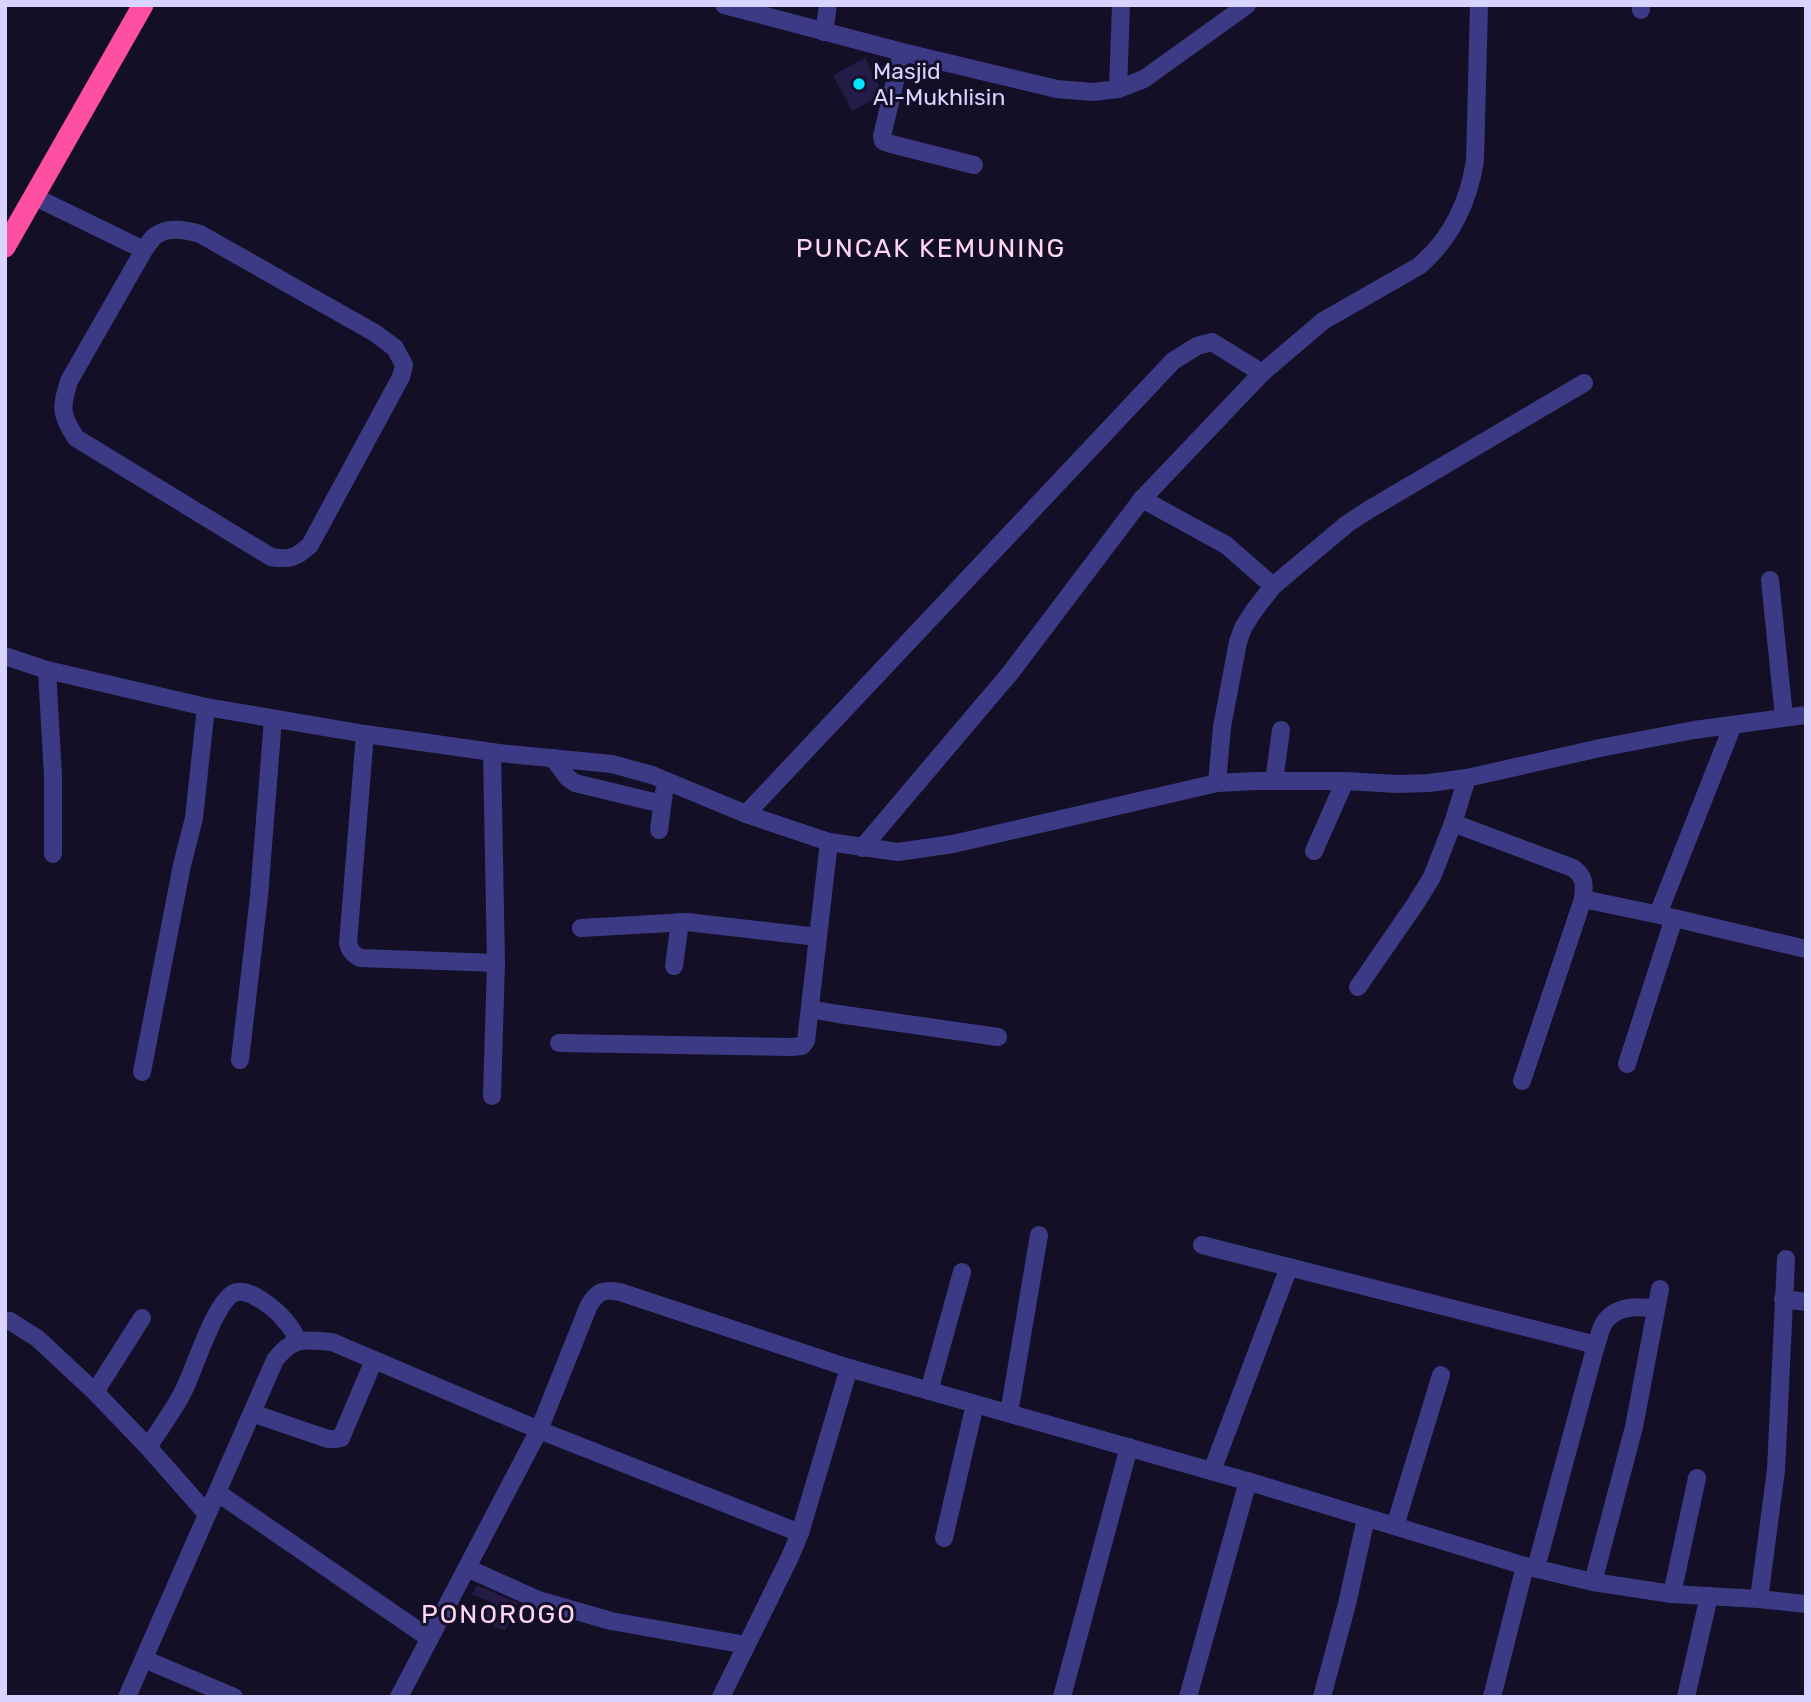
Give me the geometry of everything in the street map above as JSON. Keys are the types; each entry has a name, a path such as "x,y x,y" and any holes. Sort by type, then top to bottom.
{"highway":[{"path":"5,247 143,5"}],"street":[{"path":"724,5 753,9 824,32 1058,89 1093,92 1118,89 1144,79 1247,5"},
{"path":"824,32 828,5"},
{"path":"1118,89 1121,5"},
{"path":"862,848 1011,672 1142,499 1262,373 1323,321 1419,266 1444,240 1469,192 1475,160 1479,5"},
{"path":"902,52 883,141 974,165"},
{"path":"35,197 144,250"},
{"path":"184,229 201,234 375,333 396,348 404,365 401,377 310,545 297,556 271,558 76,438 66,423 62,404 69,381 144,250 155,235 170,230 184,229"},
{"path":"746,814 1173,361 1196,346 1212,342 1262,373"},
{"path":"1217,783 1222,727 1238,642 1253,612 1273,586 1347,524 1584,383"},
{"path":"1142,499 1226,545 1273,586"},
{"path":"1770,580 1784,717"},
{"path":"5,656 47,670 206,707 273,719 492,752 612,764 829,842 898,852 953,844 1217,783 1429,783 1467,778 1694,730 1806,715"},
{"path":"47,670 53,854"},
{"path":"142,1072 182,865 194,818 206,707"},
{"path":"240,1060 259,896 273,719"},
{"path":"1627,1064 1666,916 1733,725"},
{"path":"1274,781 1281,730"},
{"path":"365,734 349,949 360,958 496,963"},
{"path":"492,752 496,963 492,1096"},
{"path":"553,758 575,783 662,804"},
{"path":"1358,987 1432,877 1467,778"},
{"path":"1314,851 1345,781"},
{"path":"659,830 666,782"},
{"path":"1453,823 1573,868 1581,875 1584,885 1583,899 1521,1081"},
{"path":"559,1043 802,1046 806,1041 829,842"},
{"path":"1583,899 1806,949"},
{"path":"581,928 680,922 818,937"},
{"path":"674,966 680,922"},
{"path":"810,1009 998,1037"},
{"path":"1009,1413 1039,1235"},
{"path":"1202,1245 1596,1345"},
{"path":"1759,1599 1776,1470 1786,1259"},
{"path":"1212,1471 1289,1267"},
{"path":"929,1391 962,1272"},
{"path":"1593,1582 1634,1427 1660,1289"},
{"path":"399,1697 539,1430 589,1305 596,1294 608,1290 849,1368 1248,1481 1531,1567 1593,1582 1672,1594 1806,1604"},
{"path":"148,1447 182,1394 215,1318 227,1298 236,1292 248,1293 268,1304 288,1323 298,1341"},
{"path":"1783,1299 1806,1302"},
{"path":"1492,1697 1603,1324 1618,1311 1633,1306 1657,1309"},
{"path":"95,1392 142,1318"},
{"path":"5,1321 10,1321 37,1338 95,1392 207,1514"},
{"path":"127,1697 275,1360 285,1347 298,1341 332,1342 539,1430 800,1534"},
{"path":"252,1413 328,1438 341,1438 374,1360"},
{"path":"721,1697 800,1534 849,1368"},
{"path":"1395,1526 1441,1375"},
{"path":"944,1538 975,1404"},
{"path":"1062,1697 1129,1447"},
{"path":"1672,1594 1697,1479"},
{"path":"1188,1697 1248,1481"},
{"path":"218,1493 429,1638"},
{"path":"1322,1697 1366,1518"},
{"path":"467,1568 538,1600 611,1621 746,1645"},
{"path":"1686,1697 1709,1596"},
{"path":"144,1659 234,1697"}],"building":[{"name":"Masjid Al-Mukhlisin","path":"865,58 881,89 880,96 852,111 833,75"},
{"path":"477,1585 518,1603 505,1631 481,1620 490,1602 472,1594"}],"place":[{"name":"Masjid Al-Mukhlisin","path":"859,84"}],"district":[{"name":"PUNCAK KEMUNING","path":"931,248"},
{"name":"PONOROGO","path":"499,1614"}]}
